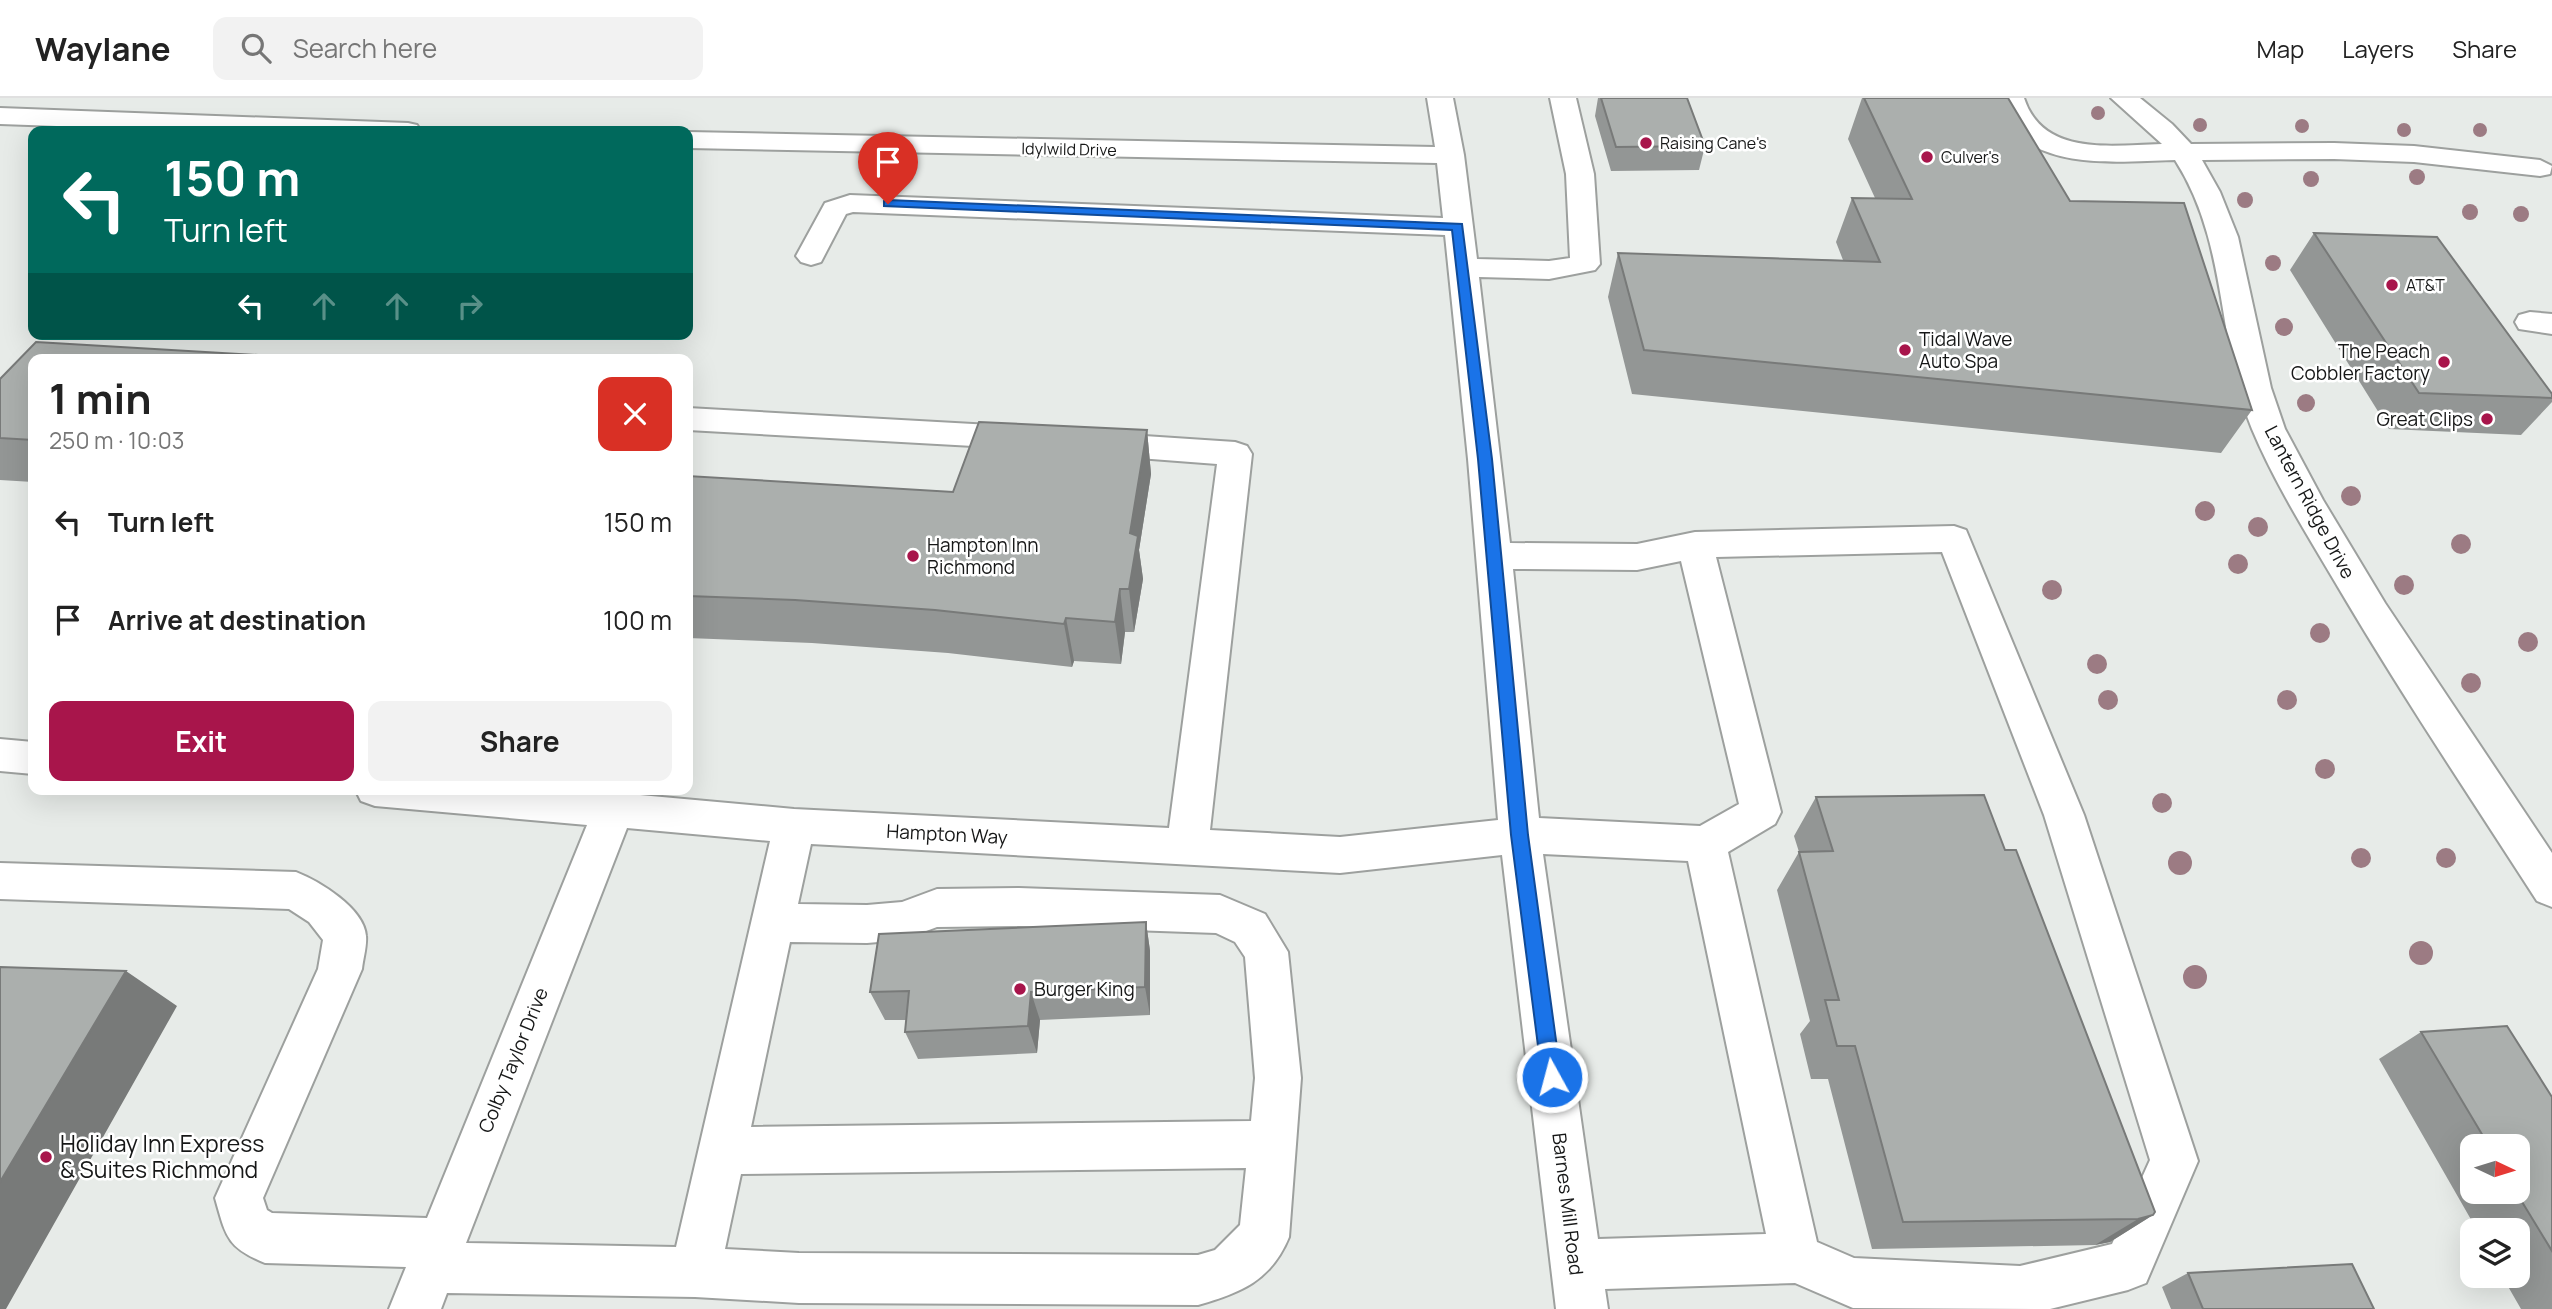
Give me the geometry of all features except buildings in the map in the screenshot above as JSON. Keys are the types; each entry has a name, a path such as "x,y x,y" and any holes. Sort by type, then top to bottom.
{"street":[{"name":"Barnes Mill Road","path":"1440,98 1450,155 1485,459 1520,835 1579,1287"},
{"path":"1462,268 1549,270 1585,264 1580,174 1563,98"},
{"path":"2011,98 2018,120 2051,145 2080,153 2334,151 2401,154 2540,168"},
{"name":"Lantern Ridge Drive","path":"2123,98 2156,123 2183,152 2213,206 2235,285 2254,388 2273,439 2326,539 2552,888"},
{"path":"0,116 272,126"},
{"name":"Idylwild Drive","path":"693,140 1450,155"},
{"path":"811,256 835,209 850,204 1458,227"},
{"path":"693,419 1235,454 1187,848"},
{"path":"1493,556 1637,557 1695,545 1954,539 2064,815 2174,1161 2128,1265 2020,1291 1853,1283 1796,1258 1579,1287"},
{"path":"1695,545 1761,812 1705,844 1796,1258"},
{"path":"0,755 28,758"},
{"name":"Hampton Way","path":"507,795 617,800 794,826 1340,855 1520,835 1705,844"},
{"name":"Colby Taylor Drive","path":"429,1274 617,800"},
{"path":"695,1272 794,826"},
{"path":"0,881 296,891 324,909 345,935 340,970 239,1198 248,1226 265,1238 429,1274 695,1272 799,1278 1198,1280 1229,1271 1264,1237 1278,1078 1266,952 1250,928 1220,914 1019,907 937,908 902,921 867,924 772,923"},
{"path":"722,1151 1273,1144"}],"place":[{"name":"Raising Cane's","path":"1646,143"},
{"name":"Culver's","path":"1927,157"},
{"name":"AT&T","path":"2392,285"},
{"name":"Tidal Wave Auto Spa","path":"1905,350"},
{"name":"The Peach Cobbler Factory","path":"2444,362"},
{"name":"Great Clips","path":"2487,419"},
{"name":"Hampton Inn Richmond","path":"913,556"},
{"name":"Burger King","path":"1020,989"},
{"name":"Holiday Inn Express & Suites Richmond","path":"46,1157"}],"route":[{"path":"888,204 1458,227 1485,459 1520,835 1552,1077"}]}
